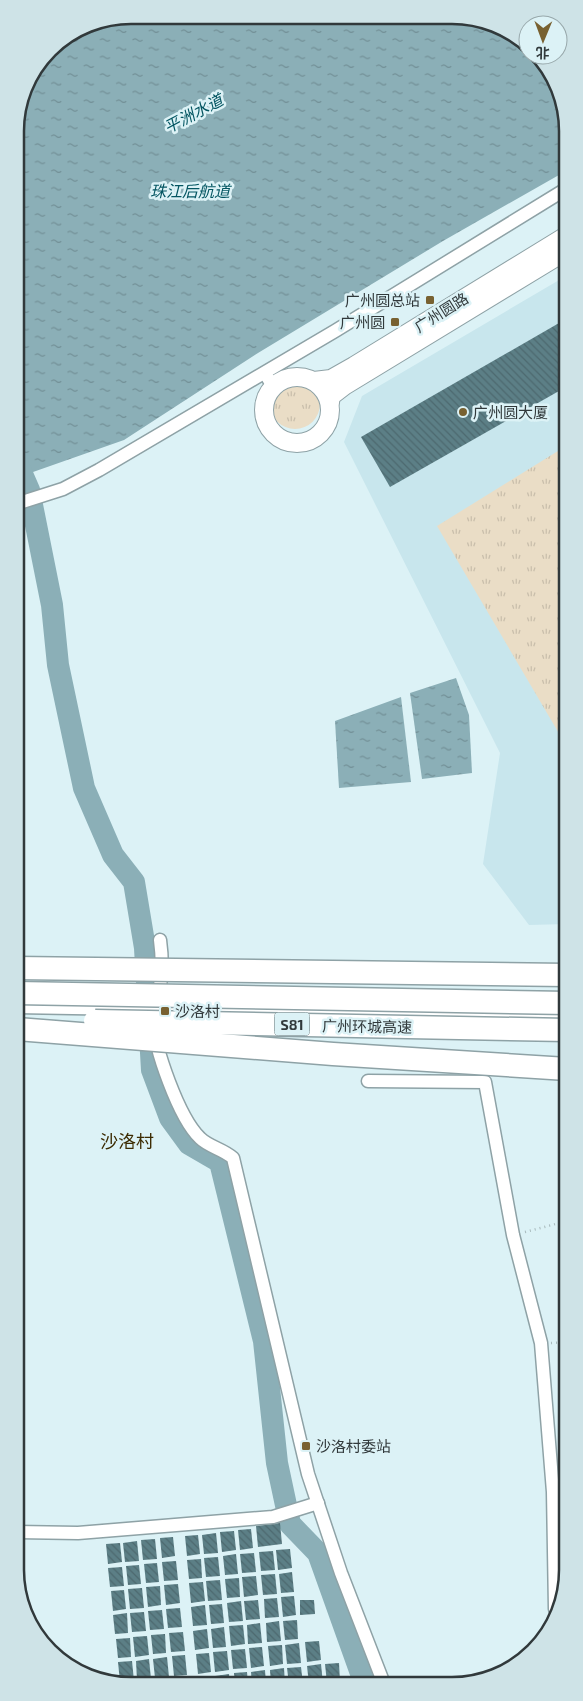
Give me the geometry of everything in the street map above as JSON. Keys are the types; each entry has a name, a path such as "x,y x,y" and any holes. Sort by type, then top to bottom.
{"highway":[{"path":"24,968 559,975"},
{"name":"广州环城高速","path":"24,993 559,1003"},
{"name":"广州环城高速","path":"24,1019 559,1030"},
{"path":"24,1029 333,1054 559,1068"}],"street":[{"path":"24,501 63,489 269,380 559,194"},
{"name":"广州圆路","path":"314,381 330,379 354,366 559,240"},
{"name":"广州圆路","path":"330,402 331,396 344,386 559,255"},
{"path":"304,377 314,381 323,388 331,408 330,420 325,430 307,442 296,444 285,442 276,436 268,428 264,418 264,406 269,380 304,377"},
{"path":"160,940 162,976 154,1010 154,1033 158,1053 183,1112 193,1130 202,1140 226,1152 233,1158 297,1430 318,1504 341,1573 381,1677"},
{"path":"24,1007 559,1017"},
{"path":"368,1081 485,1082 513,1234 541,1343 553,1492 555,1601"},
{"path":"24,1532 78,1533 273,1517 318,1504"}],"path":[{"path":"513,1234 559,1223"}],"shaded area":[{"path":"559,280 559,924 529,925 483,864 500,753 344,442 362,396"}],"green space":[{"path":"295,379 304,381 315,390 320,404 318,413 309,424 295,429 286,427 275,418 270,404 272,395 281,384"},
{"path":"559,450 559,733 437,526"}],"water":[{"name":"珠江后航道","path":"124,24 459,24 480,27 493,32 518,47 518,65 536,65 554,96 559,124 559,175 443,241 258,353 124,440 24,475 24,124 27,103 32,90 38,77 50,60 60,50 83,35 103,27"},
{"path":"456,678 469,715 472,773 422,779 410,693"},
{"path":"401,697 411,782 339,788 335,721"}],"building":[{"name":"广州圆大厦","path":"559,323 559,391 390,487 361,437"},
{"path":"280,1523 282,1544 258,1547 256,1526"},
{"path":"251,1529 253,1548 240,1550 238,1530"},
{"path":"234,1531 236,1550 222,1552 220,1532"},
{"path":"216,1533 218,1553 204,1554 202,1535"},
{"path":"198,1535 200,1554 187,1556 185,1536"},
{"path":"173,1537 175,1556 162,1558 160,1538"},
{"path":"155,1539 157,1559 143,1560 141,1540"},
{"path":"137,1541 139,1561 125,1562 123,1543"},
{"path":"120,1543 122,1562 108,1564 106,1544"},
{"path":"290,1549 292,1568 278,1570 276,1550"},
{"path":"273,1551 275,1570 261,1571 259,1552"},
{"path":"254,1553 256,1572 242,1573 240,1554"},
{"path":"236,1554 238,1574 225,1575 223,1556"},
{"path":"218,1557 220,1576 206,1577 204,1558"},
{"path":"201,1559 202,1578 189,1579 187,1560"},
{"path":"176,1561 178,1580 164,1581 162,1562"},
{"path":"157,1563 159,1582 146,1583 144,1564"},
{"path":"139,1565 141,1584 128,1585 126,1566"},
{"path":"122,1567 124,1586 110,1587 108,1568"},
{"path":"292,1572 294,1592 281,1593 279,1574"},
{"path":"275,1574 277,1594 263,1595 261,1575"},
{"path":"256,1576 258,1595 244,1597 242,1577"},
{"path":"239,1578 240,1597 227,1598 225,1579"},
{"path":"220,1580 222,1600 208,1601 206,1581"},
{"path":"203,1582 205,1601 191,1603 189,1583"},
{"path":"178,1584 180,1603 166,1605 164,1585"},
{"path":"160,1586 161,1605 148,1607 146,1587"},
{"path":"142,1588 144,1608 130,1609 128,1589"},
{"path":"124,1590 126,1609 113,1611 111,1591"},
{"path":"294,1596 296,1615 283,1617 281,1597"},
{"path":"277,1598 279,1617 265,1618 264,1599"},
{"path":"258,1600 260,1619 246,1620 244,1601"},
{"path":"300,1600 314,1600 315,1614 300,1615"},
{"path":"241,1601 243,1621 229,1622 227,1603"},
{"path":"222,1604 224,1623 211,1624 209,1605"},
{"path":"205,1605 207,1625 193,1626 191,1607"},
{"path":"180,1608 182,1627 168,1628 166,1609"},
{"path":"162,1610 164,1629 150,1630 148,1611"},
{"path":"144,1612 146,1631 132,1632 130,1613"},
{"path":"127,1613 128,1633 115,1634 113,1615"},
{"path":"297,1620 298,1639 285,1640 283,1621"},
{"path":"279,1621 281,1641 267,1642 266,1623"},
{"path":"260,1623 262,1643 248,1644 247,1625"},
{"path":"243,1625 245,1644 231,1646 229,1626"},
{"path":"224,1627 226,1647 213,1648 211,1629"},
{"path":"207,1629 209,1648 195,1650 193,1631"},
{"path":"183,1632 185,1651 171,1652 169,1633"},
{"path":"165,1634 166,1653 153,1654 151,1635"},
{"path":"147,1636 149,1655 135,1657 133,1637"},
{"path":"130,1638 131,1657 118,1658 116,1639"},
{"path":"319,1641 321,1660 307,1662 305,1642"},
{"path":"299,1643 301,1663 287,1664 285,1645"},
{"path":"282,1645 283,1664 270,1666 268,1646"},
{"path":"262,1647 264,1666 251,1668 249,1648"},
{"path":"245,1649 247,1668 233,1669 231,1650"},
{"path":"227,1651 229,1670 215,1672 213,1652"},
{"path":"209,1653 211,1672 198,1674 196,1654"},
{"path":"185,1655 187,1675 174,1676 172,1656"},
{"path":"167,1657 169,1677 155,1677 153,1659"},
{"path":"149,1659 151,1677 137,1677 136,1661"},
{"path":"132,1661 134,1677 119,1676 118,1662"},
{"path":"339,1663 340,1677 326,1677 325,1664"},
{"path":"321,1664 322,1677 308,1677 307,1666"},
{"path":"301,1667 302,1677 288,1677 287,1668"},
{"path":"284,1668 285,1677 270,1677 270,1670"},
{"path":"265,1670 266,1677 251,1677 251,1672"},
{"path":"247,1672 247,1677 234,1677 234,1673"},
{"path":"229,1674 229,1677 215,1677"}],"waterway":[{"path":"24,478 29,490 52,605 58,665 84,788 113,855 134,882 145,948 152,1070 170,1118 189,1144 220,1162 264,1341 277,1463 290,1524 318,1553 362,1677"}],"place":[{"name":"广州圆总站","path":"430,300"},
{"name":"广州圆","path":"395,322"},
{"name":"广州圆大厦","path":"463,412"},
{"name":"沙洛村","path":"165,1011"},
{"name":"沙洛村委站","path":"306,1446"}],"district":[{"name":"沙洛村","path":"127,1141"}],"water label":[{"name":"平洲水道","path":"193,113"}]}
